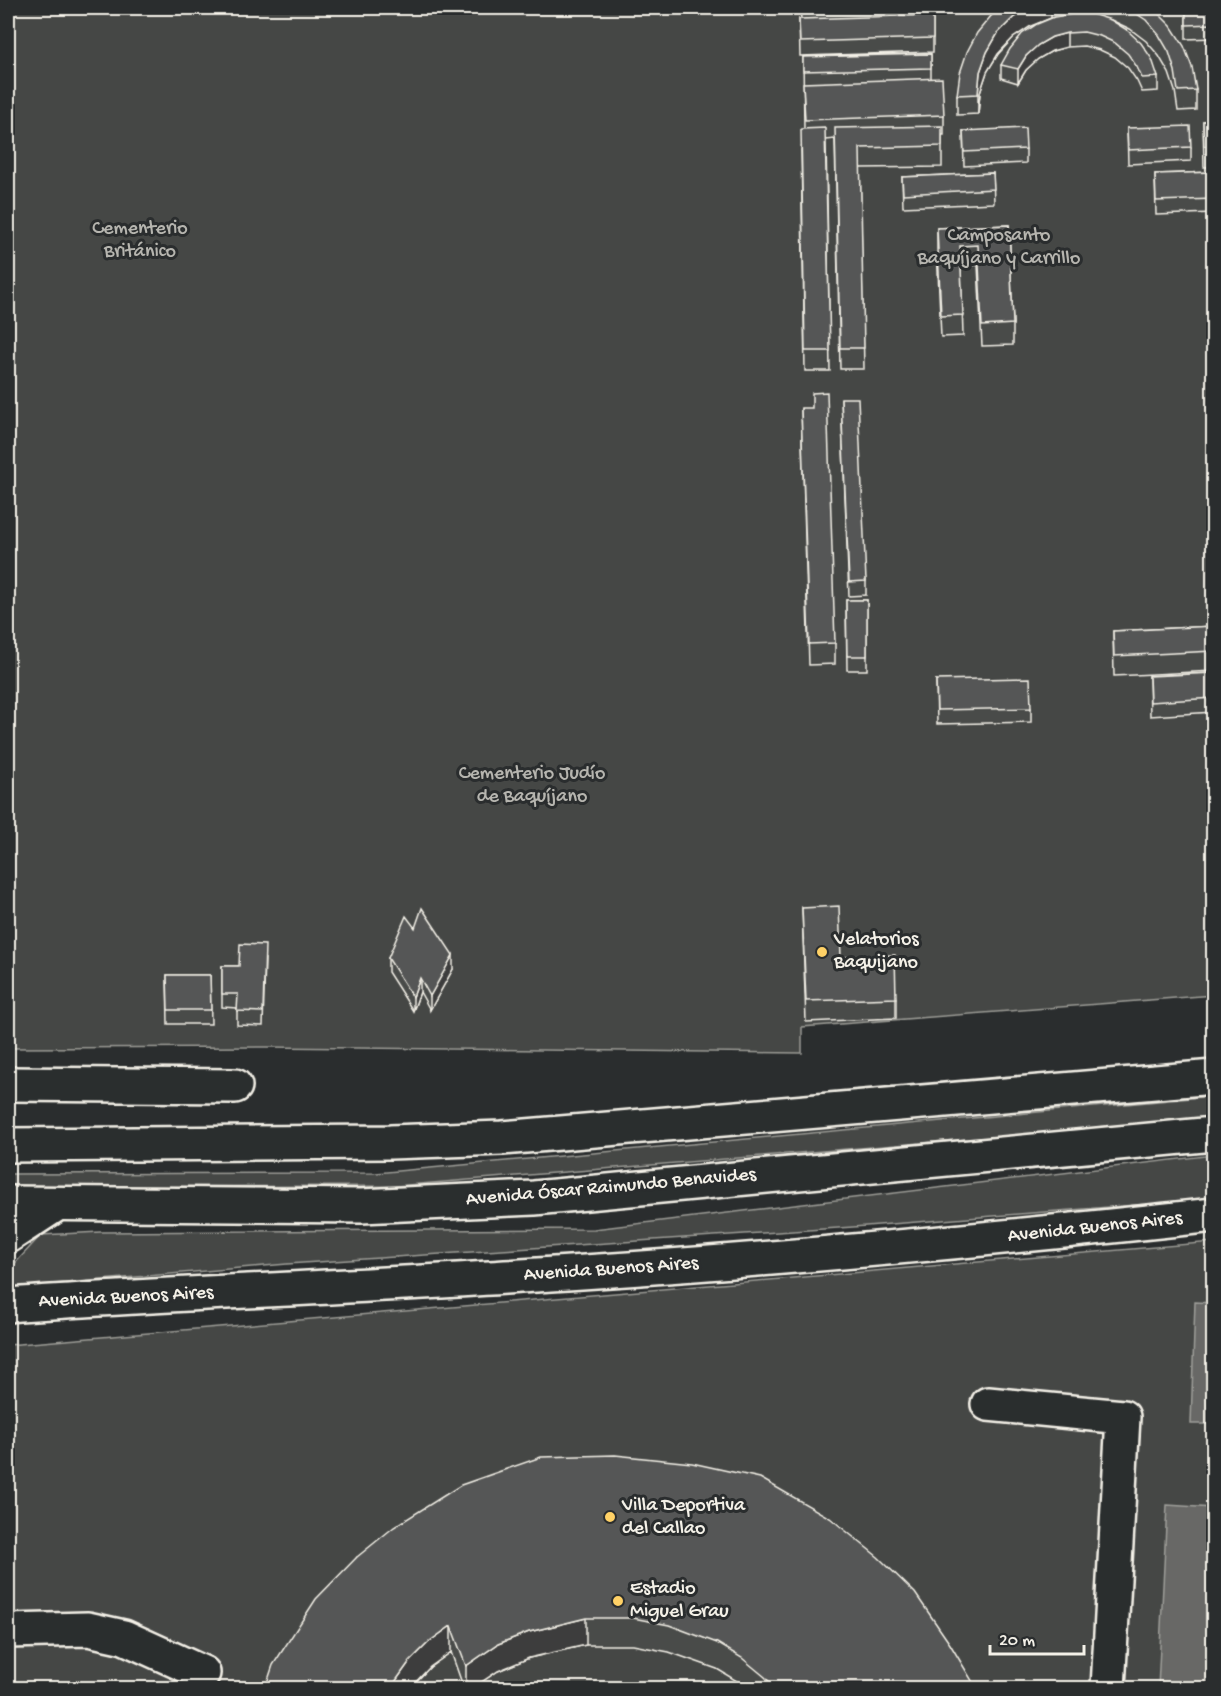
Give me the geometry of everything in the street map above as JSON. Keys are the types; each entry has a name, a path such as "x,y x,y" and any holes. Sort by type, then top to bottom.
{"main road":[{"path":"8,1144 390,1142 502,1137 1214,1077"},
{"path":"8,1084 235,1086"},
{"name":"Avenida Óscar Raimundo Benavides","path":"8,1203 361,1206 534,1198 1214,1134"},
{"path":"8,1236 57,1204"},
{"name":"Avenida Buenos Aires","path":"8,1305 505,1278 725,1262 989,1239 1214,1215"},
{"path":"988,1404 1123,1417 1108,1689"},
{"path":"8,1631 88,1629 124,1636 203,1673"}],"green space":[{"path":"8,8 1213,8 1213,995 802,1027 802,1053 267,1047 8,1048"},
{"path":"1213,1096 1213,1119 395,1186 8,1187 8,1174 376,1173"},
{"path":"1213,1155 1213,1199 853,1227 287,1264 8,1288 8,1271 41,1235 101,1232 594,1229"},
{"name":"Villa Deportiva del Callao","path":"1213,1242 1213,1688 8,1688 8,1345"}],"shaded area":[{"path":"1195,1302 1213,1303 1213,1424 1191,1424"},
{"path":"1167,1505 1213,1508 1213,1688 1158,1688"}],"building":[{"path":"1001,8 1028,8 1013,18 998,33 987,52 980,72 978,94 957,95 960,73 967,52 977,33"},
{"path":"1128,8 1153,8 1171,26 1184,46 1192,67 1196,90 1178,91 1169,52 1159,35 1146,20"},
{"path":"1186,8 1214,8 1214,24 1186,25"},
{"path":"1092,14 1111,20 1127,30 1141,43 1152,59 1158,77 1142,78 1128,54 1115,43 1084,32 1052,37 1038,45 1026,56 1018,69 1001,65 1022,34 1054,17"},
{"path":"933,15 933,38 800,42 799,19"},
{"path":"931,54 931,68 803,71 803,57"},
{"path":"942,78 944,115 805,120 803,83"},
{"path":"1206,83 1214,83 1214,107 1206,108"},
{"path":"1203,121 1214,121 1214,146 1204,146"},
{"path":"942,126 942,146 860,148 864,348 840,348 835,128"},
{"path":"1190,126 1191,147 1128,150 1127,128"},
{"path":"825,128 830,351 805,351 801,129"},
{"path":"1025,128 1026,149 964,152 963,131"},
{"path":"1214,172 1214,199 1156,201 1155,174"},
{"path":"993,173 994,189 903,194 902,177"},
{"path":"1009,225 1013,324 982,326 978,245 960,246 963,315 941,316 937,228"},
{"path":"827,392 835,643 809,644 801,408 812,408 812,393"},
{"path":"841,398 858,398 866,581 849,582"},
{"path":"846,600 867,600 867,656 847,656"},
{"path":"1214,626 1214,651 1114,656 1113,631"},
{"path":"1214,673 1214,698 1150,702 1149,676"},
{"path":"1030,678 1031,708 937,710 936,680"},
{"name":"Velatorios Baquijano","path":"839,906 841,957 895,955 896,998 806,1001 802,908"},
{"path":"422,908 453,955 430,996 420,978 413,997 388,958 406,916 415,928"},
{"path":"240,944 265,945 263,1012 237,1011 238,994 222,994 222,966 239,966"},
{"path":"167,975 210,975 211,1010 168,1010"},
{"name":"Estadio Miguel Grau","path":"615,1455 692,1463 760,1478 830,1518 878,1557 915,1593 950,1644 976,1689 776,1689 742,1658 717,1643 669,1625 633,1618 586,1618 529,1632 498,1644 466,1666 451,1626 430,1641 410,1661 390,1689 265,1689 273,1665 316,1599 357,1557 394,1527 461,1485 541,1457"}],"place":[{"name":"Velatorios Baquijano","path":"822,952"},
{"name":"Villa Deportiva del Callao","path":"610,1517"},
{"name":"Estadio Miguel Grau","path":"618,1601"}],"park label":[{"name":"Cementerio Británico","path":"140,240"},
{"name":"Camposanto Baquíjano y Carrillo","path":"999,248"},
{"name":"Cementerio Judío de Baquíjano","path":"532,786"}]}
